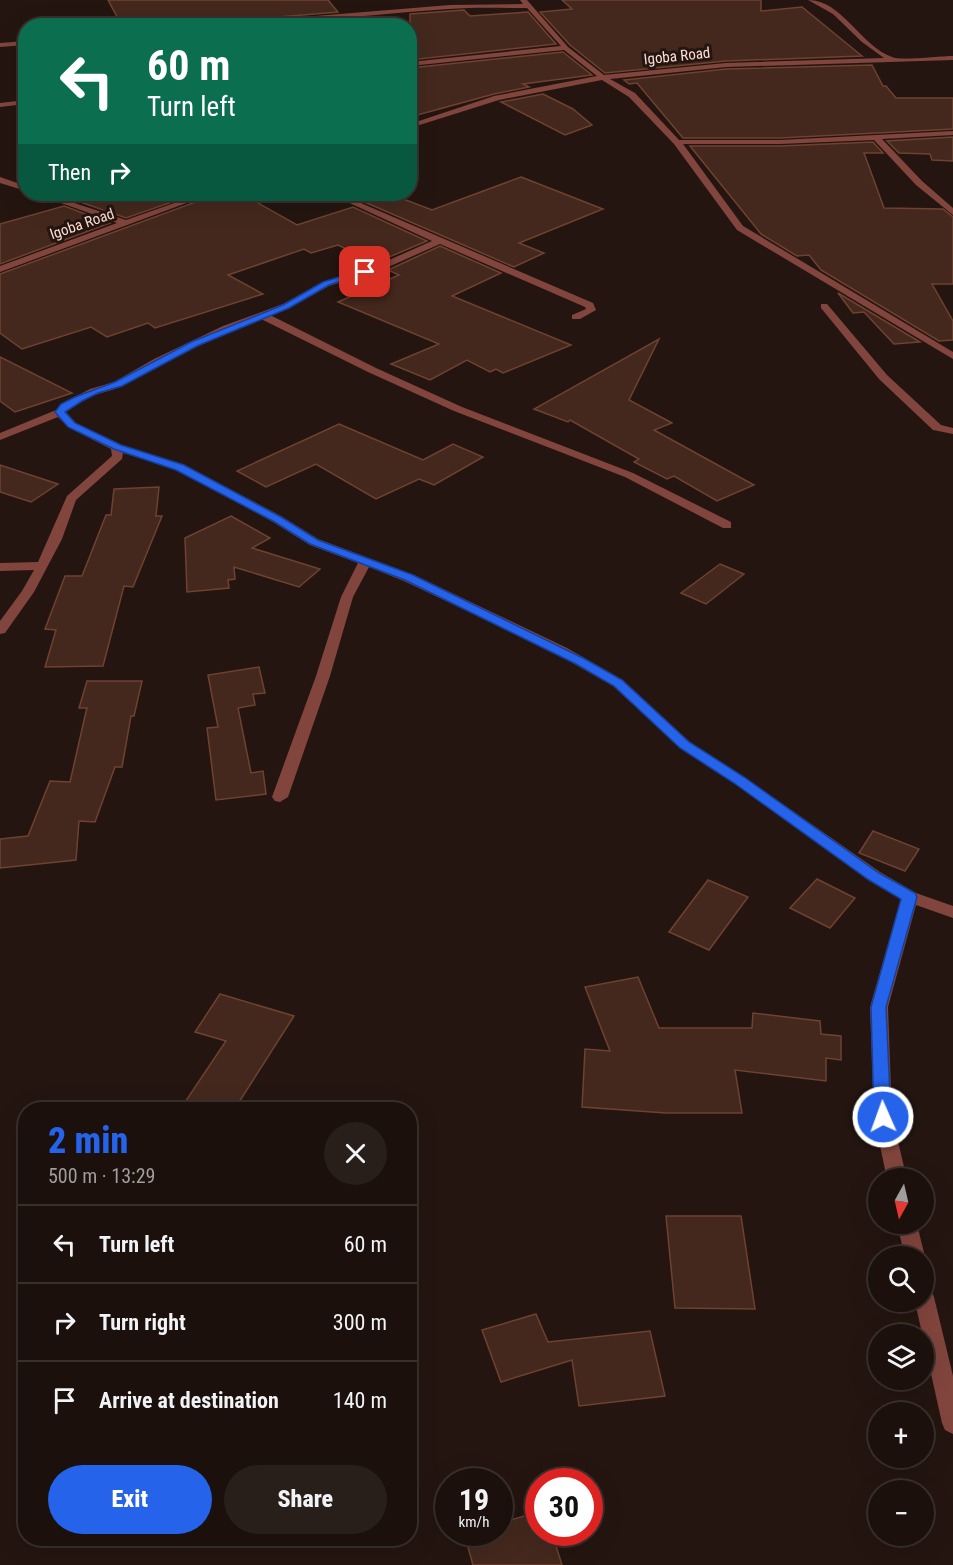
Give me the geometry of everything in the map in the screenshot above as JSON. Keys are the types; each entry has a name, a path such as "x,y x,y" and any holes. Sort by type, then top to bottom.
{"street":[{"path":"811,0 835,13 864,41 891,60"},
{"path":"334,18 450,7 526,3 566,48 596,73 632,95 677,142 740,228 953,356"},
{"path":"0,45 18,44"},
{"path":"417,63 566,48"},
{"name":"Igoba Road","path":"417,124 496,98 605,77 726,65 953,58"},
{"path":"940,59 953,68"},
{"path":"0,105 18,103"},
{"path":"677,142 780,142 953,133"},
{"path":"876,138 919,183 953,212"},
{"path":"0,180 18,186"},
{"path":"60,201 125,224"},
{"name":"Igoba Road","path":"0,269 188,201"},
{"path":"350,201 590,305 591,310 576,317"},
{"path":"0,437 60,412 65,406 94,391 118,384 194,344 228,328 264,316 326,284 383,266 440,241"},
{"path":"824,306 883,377 937,428 953,432"},
{"path":"264,316 372,370 458,409 530,435 629,476 727,525"},
{"path":"60,412 72,425 117,447 180,467 277,519 314,542 409,578 551,646 618,683 685,745 739,780 874,876 909,897 953,912"},
{"path":"0,630 28,592 42,567 56,539 71,499 118,457 117,447"},
{"path":"280,797 323,676 347,597 365,562"},
{"path":"0,567 42,567"},
{"path":"895,1168 883,1117 879,1007 909,897"},
{"path":"927,1312 953,1422"}],"building":[{"path":"108,0 328,0 338,12 267,18 118,18"},
{"path":"562,0 761,0 761,11 802,7 862,56 726,61 605,73 570,45 540,12 572,9"},
{"path":"464,10 470,16 528,12 556,44 417,59 417,18 410,18 410,14"},
{"path":"563,52 592,75 523,84 529,87 417,115 417,67"},
{"path":"872,65 883,86 886,86 896,98 953,98 953,129 780,138 683,138 637,83 629,84 624,80 726,69"},
{"path":"543,94 573,109 592,125 565,135 501,102"},
{"path":"953,137 953,161 932,160 930,154 899,153 887,141"},
{"path":"873,142 883,153 864,153 884,208 943,209 953,217 953,284 932,284 953,321 953,340 939,341 821,270 809,255 797,256 761,234 690,146 780,146"},
{"path":"521,177 603,209 519,243 544,253 514,267 367,203 409,201 432,210"},
{"path":"85,201 175,201 126,218 80,202"},
{"path":"198,201 254,201 297,225 353,207 427,241 375,263 338,245 311,253 304,249 228,275 263,294 155,328 148,323 107,337 91,327 22,349 0,333 0,274"},
{"path":"64,206 110,223 0,264 0,224"},
{"path":"440,246 501,273 452,296 571,345 503,373 496,369 490,372 467,360 430,380 391,364 439,344 338,302 399,275 388,270"},
{"path":"838,293 920,342 894,344 864,312 853,313"},
{"path":"659,339 629,400 672,423 654,430 754,485 717,501 674,476 667,479 634,462 639,459 570,420 568,422 534,409"},
{"path":"0,357 72,393 15,412 0,401"},
{"path":"339,424 423,460 453,444 483,457 434,485 419,479 376,499 316,464 266,487 237,471"},
{"path":"0,465 58,484 31,502 0,492"},
{"path":"159,487 156,516 162,516 133,587 124,586 103,666 45,667 56,630 45,629 65,576 82,576 106,515 111,515 114,489"},
{"path":"231,516 270,538 252,548 320,569 299,587 234,567 235,579 228,580 229,588 187,592 185,538"},
{"path":"720,564 744,574 706,604 681,593"},
{"path":"259,667 265,693 253,694 255,705 238,708 251,773 263,771 266,794 216,800 207,728 218,727 208,675"},
{"path":"87,681 142,681 134,716 131,716 122,767 115,767 95,822 79,821 76,860 0,868 0,839 28,836 50,781 70,782 87,708 79,708"},
{"path":"873,831 919,849 905,871 859,853"},
{"path":"817,879 855,898 830,928 790,908"},
{"path":"708,880 748,897 709,950 669,932"},
{"path":"638,977 659,1028 752,1028 753,1013 820,1021 821,1034 841,1036 841,1060 826,1058 826,1081 735,1070 742,1113 666,1113 582,1107 585,1049 610,1051 585,987"},
{"path":"220,994 294,1016 239,1102 185,1102 226,1041 195,1032"},
{"path":"666,1216 741,1216 755,1309 675,1308"},
{"path":"536,1314 548,1342 650,1331 665,1396 579,1406 572,1360 501,1382 482,1330"},
{"path":"525,1516 525,1546 556,1546 562,1565 473,1565 468,1546 513,1546 513,1519"}],"route":[{"path":"365,272 313,289 286,306 228,328 158,361 118,384 94,391 78,399 65,406 60,412 72,425 117,447 180,467 277,519 314,542 409,578 562,651 618,683 685,745 739,780 874,876 909,897 879,1007 883,1117"}]}
